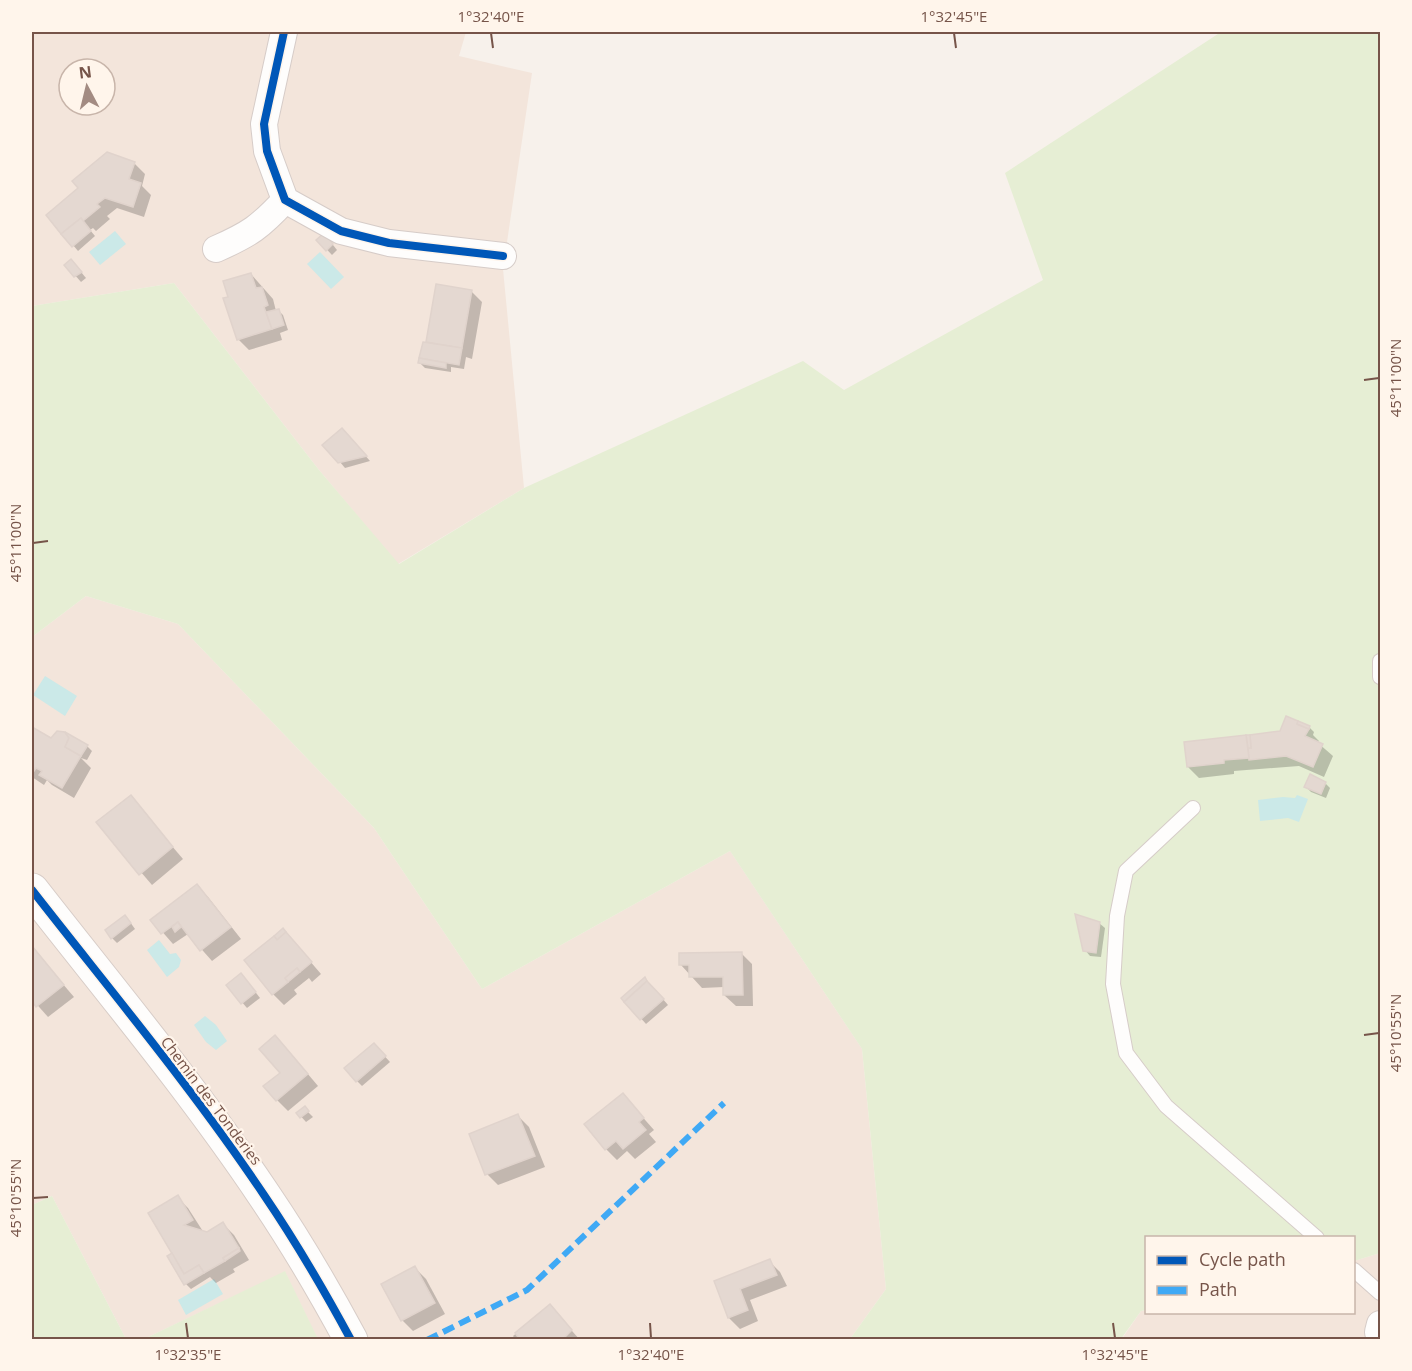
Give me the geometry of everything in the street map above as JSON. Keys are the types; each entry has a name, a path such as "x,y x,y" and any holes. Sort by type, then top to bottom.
{"street":[{"path":"284,32 264,124 267,151 285,200 341,231 389,243 503,256"},
{"path":"216,249 248,235 264,223 285,200"},
{"name":"Chemin des Tonderies","path":"32,890 199,1105 264,1194 317,1278 351,1340"},
{"path":"1380,1324 1378,1332 1380,1340"}],"lane":[{"path":"1380,661 1380,677"},
{"path":"1193,808 1126,871 1117,916 1113,984 1126,1053 1166,1106 1315,1236"},
{"path":"1355,1272 1380,1293"}],"shaded area":[{"path":"32,32 466,32 459,56 532,73 503,269 524,488 398,564 319,470 174,283 32,306"},
{"path":"86,596 178,624 374,828 482,989 730,851 862,1049 886,1289 850,1339 318,1340 285,1272 144,1339 126,1339 52,1196 32,1205 32,637"},
{"path":"1380,1253 1380,1339 1121,1340 1141,1311 1145,1310 1145,1314 1355,1314 1355,1261"}],"green space":[{"path":"1221,32 1380,32 1380,1253 1355,1261 1355,1236 1145,1236 1145,1310 1141,1311 1121,1339 850,1339 886,1289 862,1049 730,851 482,989 374,828 178,624 86,596 32,637 32,306 174,283 319,470 399,564 524,488 803,361 844,390 1043,280 1005,173"},
{"path":"52,1196 126,1339 32,1339 32,1205"},
{"path":"285,1271 318,1339 144,1339"}],"water":[{"path":"115,231 126,244 100,265 89,252"},
{"path":"320,252 344,277 331,289 307,264"},
{"path":"45,676 77,696 65,716 33,695"},
{"path":"1297,795 1308,799 1299,822 1288,818 1260,821 1258,800 1295,798"},
{"path":"159,940 170,954 176,953 181,960 179,967 167,977 147,950"},
{"path":"205,1016 216,1025 227,1041 216,1050 206,1042 194,1025"},
{"path":"214,1279 223,1294 186,1315 178,1300"}],"building":[{"path":"107,152 135,162 129,179 141,183 133,207 105,198 97,204 100,207 83,221 81,218 61,234 46,215 78,188 72,181"},
{"path":"81,218 91,231 72,247 61,234"},
{"path":"324,233 333,244 326,251 316,240"},
{"path":"71,259 82,272 74,277 64,265"},
{"path":"251,273 256,288 262,287 268,305 264,307 272,329 237,340 223,298 228,297 223,281"},
{"path":"436,284 472,290 462,348 426,342"},
{"path":"279,309 284,325 272,329 266,312"},
{"path":"423,342 462,348 459,365 419,358"},
{"path":"419,358 446,363 446,368 418,363"},
{"path":"342,428 367,456 338,463 322,445"},
{"path":"1286,716 1309,729 1305,736 1323,744 1313,767 1286,756 1249,760 1250,735 1280,731"},
{"path":"1298,721 1310,726 1309,729 1297,724"},
{"path":"32,727 51,738 57,731 65,732 69,738 65,747 81,756 62,788 39,775 42,771 36,768 32,774"},
{"path":"65,732 88,745 81,756 65,747 69,738"},
{"path":"1246,735 1250,735 1251,748 1248,748"},
{"path":"1246,735 1249,758 1187,767 1184,742"},
{"path":"1310,774 1326,782 1321,794 1304,787"},
{"path":"131,795 173,847 139,875 96,822"},
{"path":"197,884 231,927 200,951 178,922 161,934 150,920"},
{"path":"1075,914 1100,922 1096,953 1083,951"},
{"path":"125,915 131,923 111,939 105,930"},
{"path":"178,922 181,927 175,932 172,927"},
{"path":"283,928 286,932 277,940 274,936"},
{"path":"286,932 312,962 300,972 297,968 285,978 288,982 272,995 244,960 274,936 277,940"},
{"path":"32,946 64,985 36,1007 32,1001"},
{"path":"742,952 743,995 723,995 723,977 689,977 689,965 679,965 679,953"},
{"path":"297,968 300,972 288,982 285,978"},
{"path":"241,973 256,992 241,1004 226,985"},
{"path":"645,977 647,981 624,1002 621,998"},
{"path":"647,981 664,999 640,1020 624,1002"},
{"path":"275,1035 308,1074 276,1101 263,1086 280,1073 259,1049"},
{"path":"374,1043 386,1056 356,1082 344,1068"},
{"path":"623,1093 644,1118 639,1122 646,1130 623,1149 616,1141 605,1150 584,1124"},
{"path":"305,1106 309,1111 300,1118 296,1113"},
{"path":"518,1114 535,1156 485,1175 469,1134"},
{"path":"178,1195 193,1220 184,1225 207,1232 223,1222 239,1248 223,1258 225,1261 204,1273 199,1265 184,1274 148,1213"},
{"path":"239,1248 240,1251 225,1261 223,1258"},
{"path":"172,1253 184,1274 199,1265 204,1273 184,1285 167,1256"},
{"path":"770,1259 777,1275 740,1289 748,1310 728,1318 714,1281"},
{"path":"415,1266 435,1303 401,1321 381,1284"},
{"path":"550,1304 572,1330 562,1340 520,1340 515,1333"}],"marked path":[{"path":"427,1340 527,1290 724,1103"}],"cycle path":[{"path":"284,32 264,124 267,151 285,200 341,231 389,243 503,256"},
{"path":"32,890 151,1040 237,1156 298,1248 351,1340"}]}
